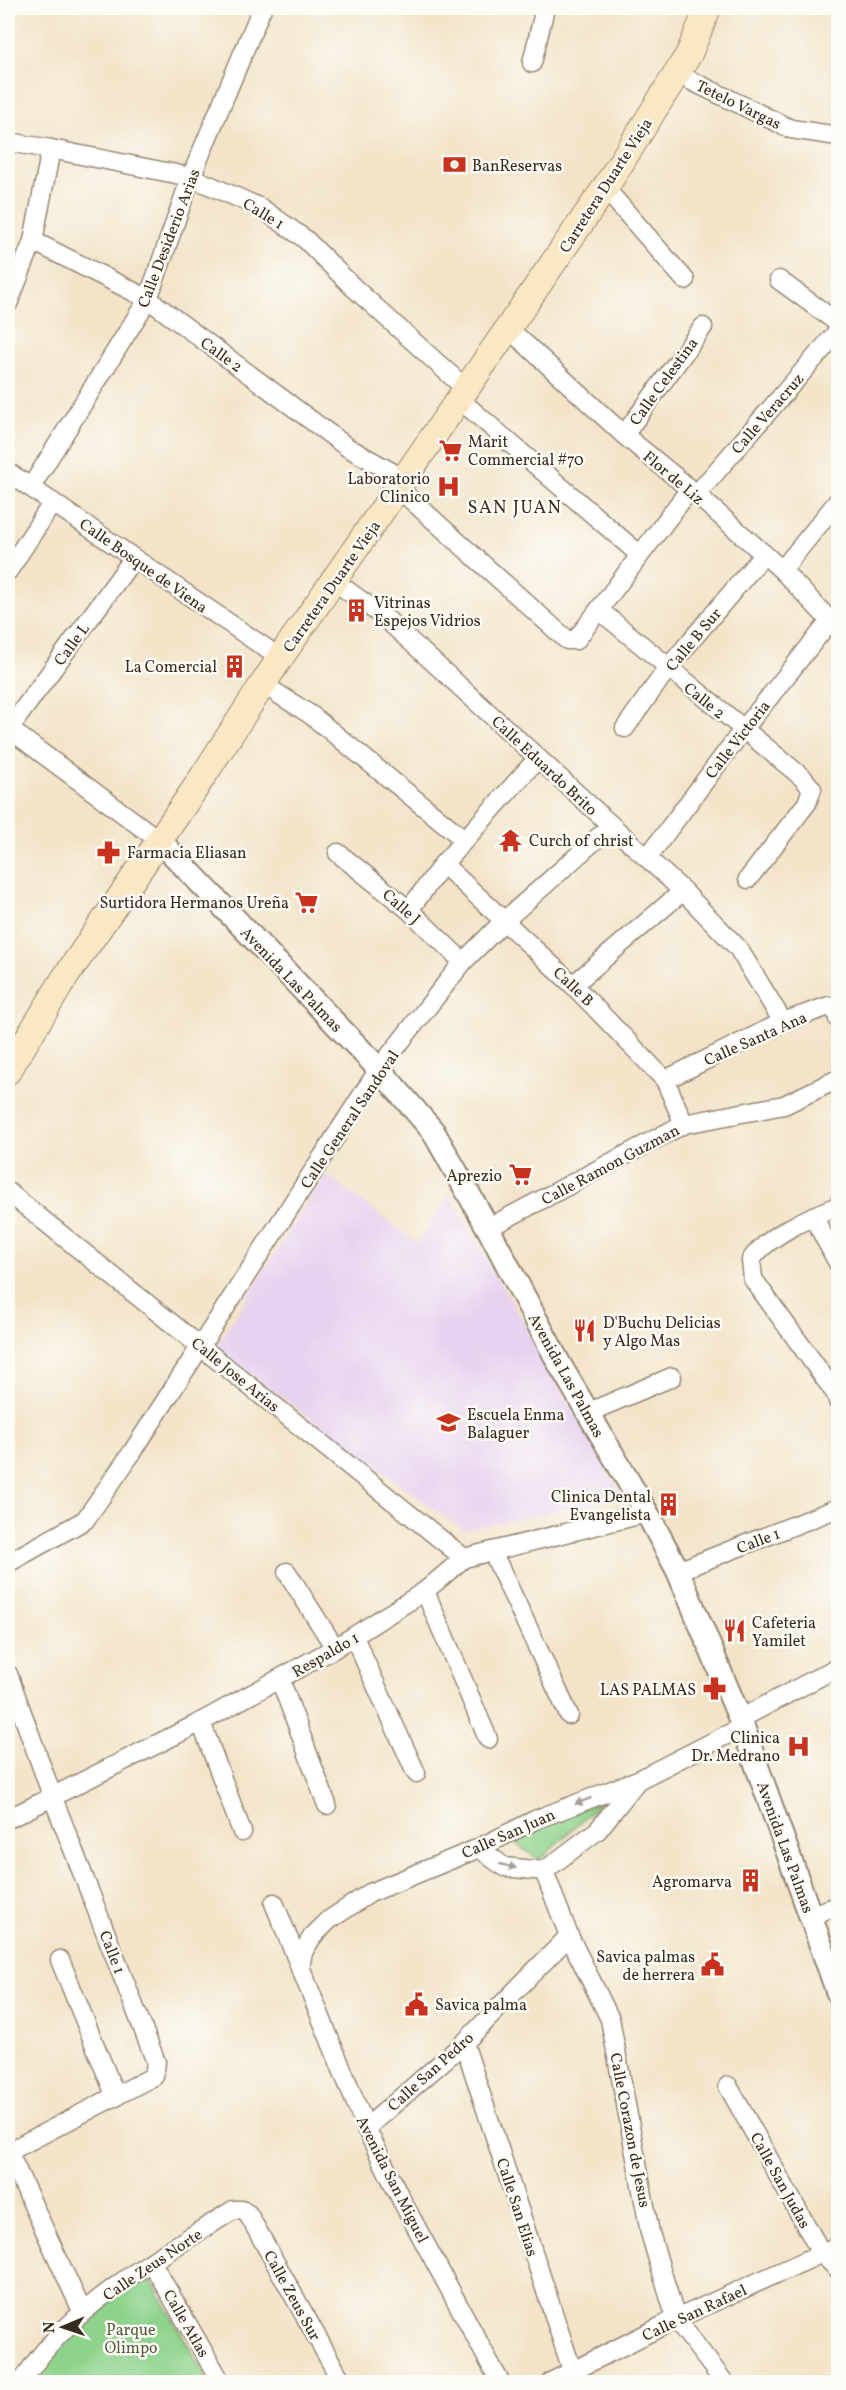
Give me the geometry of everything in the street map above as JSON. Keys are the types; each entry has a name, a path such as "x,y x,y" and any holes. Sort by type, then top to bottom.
{"main road":[{"name":"Carretera Duarte Vieja","path":"8,1071 64,979 160,841 280,658 605,188 689,54 708,8"}],"street":[{"name":"Calle Desiderio Arias","path":"31,487 148,299 191,177 262,8"},
{"path":"532,63 545,8"},
{"name":"Tetelo Vargas","path":"677,74 791,129 838,136"},
{"name":"Calle 1","path":"8,142 191,177 261,208 305,239 462,394 640,555"},
{"path":"9,295 33,241 51,149"},
{"path":"605,188 685,280"},
{"name":"Calle 2","path":"33,241 148,299 347,447 401,484 567,640 571,641"},
{"path":"779,280 838,323"},
{"name":"Flor de Liz","path":"508,327 624,435 782,570 834,625"},
{"name":"Calle Celestina","path":"624,435 703,327"},
{"name":"Calle Veracruz","path":"571,641 576,640 640,555 693,492 838,331"},
{"name":"Calle Bosque de Viena","path":"8,472 280,658"},
{"path":"782,570 838,501"},
{"path":"8,571 53,502"},
{"name":"Calle B Sur","path":"625,728 668,668 764,554"},
{"name":"Calle L","path":"8,729 133,559"},
{"name":"Calle Eduardo Brito","path":"334,581 384,617 682,891 738,948 783,1022"},
{"name":"Calle 2","path":"598,610 803,778 812,789 807,803 748,879"},
{"name":"Calle Victoria","path":"646,858 743,730 834,625"},
{"path":"264,685 311,715 465,840"},
{"path":"8,729 160,841"},
{"path":"409,910 443,864 538,758"},
{"name":"Calle General Sandoval","path":"8,1563 85,1520 134,1451 379,1069 463,962 504,921 611,826"},
{"name":"Avenida Las Palmas","path":"160,841 379,1069 433,1131 488,1228 560,1365 647,1513 678,1571 741,1723 838,1993"},
{"name":"Calle J","path":"338,853 409,910 463,962"},
{"name":"Calle B","path":"443,864 573,985 665,1080 684,1124"},
{"path":"573,985 682,891"},
{"name":"Calle Santa Ana","path":"665,1080 783,1022 829,1006 836,1009 838,1019"},
{"name":"Calle Ramon Guzman","path":"488,1228 684,1124 783,1105 838,1079"},
{"name":"Calle Jose Arias","path":"8,1192 464,1558"},
{"path":"838,1206 813,1216 758,1249 751,1260 753,1279 838,1396"},
{"path":"813,1216 838,1263"},
{"path":"588,1413 672,1377"},
{"name":"Calle 1","path":"678,1571 838,1508"},
{"name":"Respaldo 1","path":"8,1819 201,1722 335,1648 424,1591 464,1558 647,1513"},
{"path":"492,1551 569,1716"},
{"path":"286,1572 335,1648"},
{"path":"424,1591 488,1739"},
{"path":"354,1637 416,1773"},
{"name":"Calle San Juan","path":"300,1968 303,1952 312,1937 329,1920 370,1893 479,1848 535,1820 638,1780 838,1666"},
{"name":"Calle 1","path":"8,1674 53,1798 156,2062 154,2076 8,2152"},
{"path":"280,1679 327,1805"},
{"path":"201,1722 243,1832"},
{"path":"479,1848 504,1868 544,1871 598,1830 638,1780"},
{"name":"Calle Corazon de Jesus","path":"544,1871 569,1936 610,2019 650,2233 676,2319 724,2382"},
{"name":"Avenida San Miguel","path":"274,1903 366,2128 402,2201 500,2382"},
{"path":"810,1915 838,1906"},
{"name":"Calle San Pedro","path":"366,2128 464,2043 569,1936"},
{"path":"60,1960 116,2097"},
{"name":"Calle San Elias","path":"464,2043 572,2370"},
{"name":"Calle San Judas","path":"728,2086 822,2254 838,2269"},
{"path":"8,2152 82,2311"},
{"name":"Calle Zeus Norte","path":"17,2380 82,2311 233,2210 242,2210"},
{"name":"Calle Zeus Sur","path":"242,2210 248,2214 342,2382"},
{"name":"Calle San Rafael","path":"551,2382 676,2319 838,2246"},
{"name":"Calle Atlas","path":"152,2263 221,2382"}],"shaded area":[{"name":"Escuela Enma Balaguer","path":"325,1174 417,1243 450,1195 623,1497 463,1530 215,1349"}],"green space":[{"path":"602,1801 540,1860 507,1838"},
{"name":"Parque Olimpo","path":"150,2278 209,2382 27,2382 88,2310"}],"place":[{"name":"BanReservas","path":"454,165"},
{"name":"Marit Commercial #70","path":"450,450"},
{"name":"Laboratorio Clinico","path":"448,487"},
{"name":"Vitrinas Espejos Vidrios","path":"356,611"},
{"name":"La Comercial","path":"235,666"},
{"name":"Curch of christ","path":"511,840"},
{"name":"Farmacia Eliasan","path":"109,852"},
{"name":"Surtidora Hermanos Ureña","path":"307,902"},
{"name":"Aprezio","path":"520,1175"},
{"name":"D'Buchu Delicias y Algo Mas","path":"585,1331"},
{"name":"Escuela Enma Balaguer","path":"449,1423"},
{"name":"Clinica Dental Evangelista","path":"669,1505"},
{"name":"Cafeteria Yamilet","path":"734,1631"},
{"name":"LAS PALMAS","path":"714,1689"},
{"name":"Clinica Dr. Medrano","path":"798,1746"},
{"name":"Agromarva","path":"750,1881"},
{"name":"Savica palmas de herrera","path":"713,1965"},
{"name":"Savica palma","path":"417,2004"}],"district":[{"name":"SAN JUAN","path":"515,507"}]}
